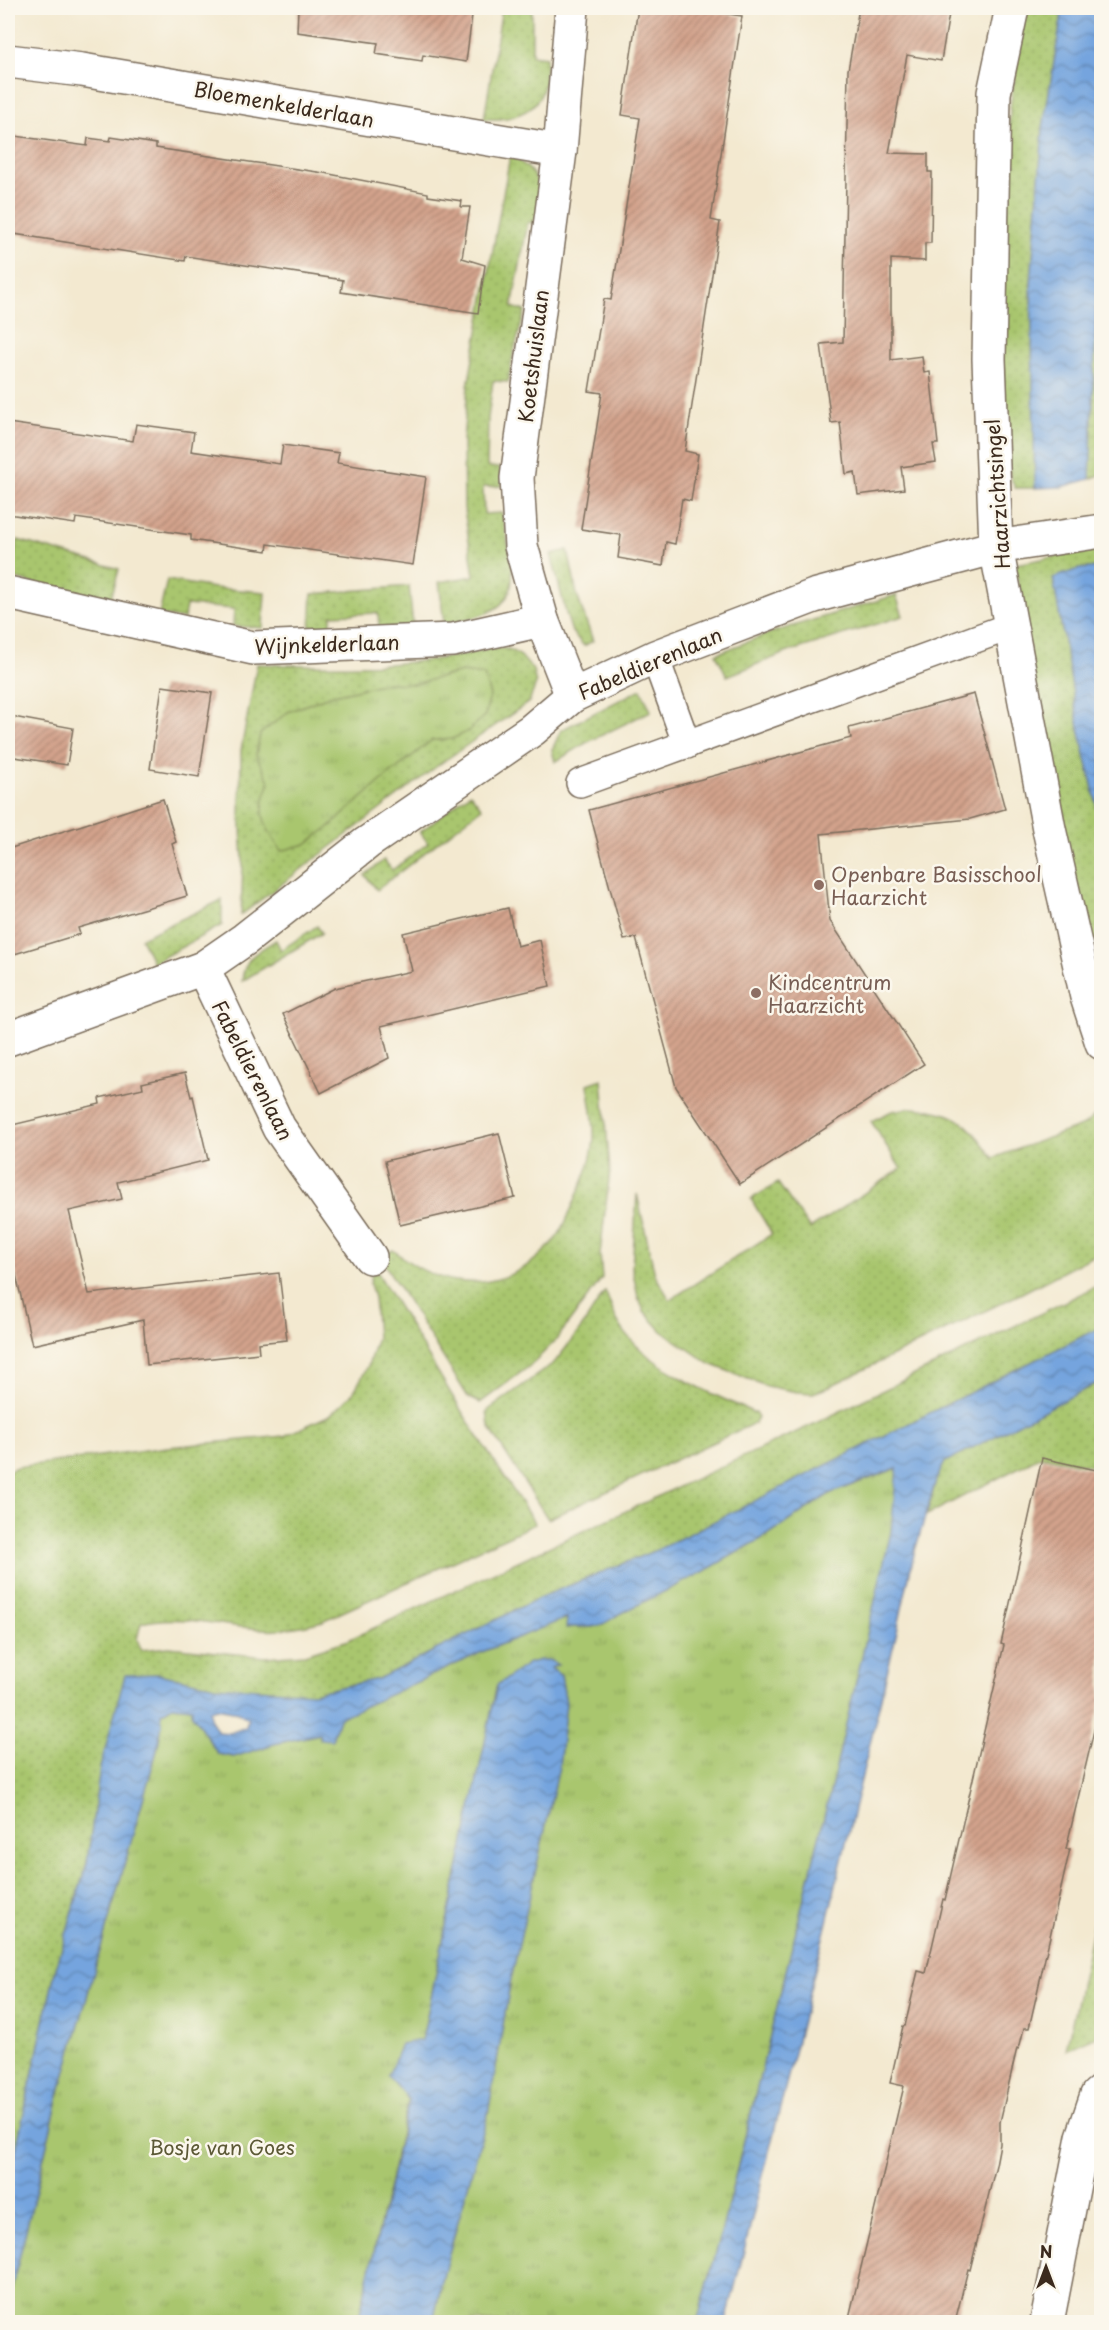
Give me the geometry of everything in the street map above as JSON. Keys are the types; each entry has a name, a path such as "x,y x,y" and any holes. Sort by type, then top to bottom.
{"street":[{"name":"Koetshuislaan","path":"572,8 560,151 517,478 521,546 542,620 572,696"},
{"name":"Haarzichtsingel","path":"1012,8 994,93 989,359 996,547 1049,829 1087,997 1101,1043"},
{"name":"Bloemenkelderlaan","path":"8,61 82,70 560,151"},
{"name":"Fabeldierenlaan","path":"8,1039 203,968 245,939 367,843 532,730 572,696 655,657 814,596 996,547 1101,531"},
{"name":"Wijnkelderlaan","path":"8,593 253,648 453,640 542,620"},
{"name":"Fabeldierenlaan","path":"203,968 279,1128 370,1257"},
{"path":"1047,2322 1083,2137 1097,2095 1101,2091"}],"lane":[{"path":"580,783 1011,626"},
{"path":"655,657 687,745"}],"green space":[{"path":"502,8 532,8 532,55 546,57 545,82 541,95 535,103 521,114 503,119 484,119"},
{"path":"1025,8 1063,8 1043,128 1031,283 1035,488 1015,488 1006,466 1000,355 1010,108"},
{"path":"510,156 521,162 535,176 541,203 540,225 528,222 512,307 525,311 508,382 493,381 488,418 487,467 500,468 502,486 483,487 484,514 502,513 511,558 512,576 510,590 503,602 491,611 444,624 439,582 474,576 464,508 463,440 468,386"},
{"path":"1101,233 1102,474 1090,479 1097,293"},
{"path":"18,540 119,569 110,602 8,577"},
{"path":"1101,548 1101,567 1079,569 1053,578 1080,733 1101,823 1101,991 1062,842 1015,564"},
{"path":"568,550 577,595 593,641 584,646 572,632 551,554"},
{"path":"167,580 214,588 265,592 263,628 233,626 234,609 186,605 184,619 159,615"},
{"path":"409,586 413,626 379,628 378,613 331,615 331,630 310,631 312,594"},
{"path":"896,595 903,616 791,651 727,676 716,654 770,633"},
{"path":"491,648 509,649 521,656 533,670 536,684 529,702 440,764 241,915 243,861 240,812 241,750 257,664 375,665 434,660"},
{"path":"462,672 484,675 490,696 485,715 469,731 452,739 432,740 328,828 306,844 281,851 270,834 264,818 263,802 270,783 256,755 260,734 288,712 329,696 386,683 414,684"},
{"path":"641,689 651,711 586,743 555,762 552,750 561,730"},
{"path":"470,793 482,808 377,890 365,875 384,860 392,870 428,843 420,832"},
{"path":"222,900 222,925 153,963 141,938"},
{"path":"317,926 322,933 242,981 245,966 257,952 276,940 281,950"},
{"path":"602,1079 610,1171 600,1254 602,1278 556,1340 531,1365 480,1403 468,1397 380,1257 393,1250 434,1275 455,1281 476,1282 497,1279 517,1271 536,1259 561,1232 585,1176 594,1134 588,1084"},
{"path":"909,1108 938,1111 959,1120 976,1135 993,1158 1084,1125 1101,1110 1101,1252 1020,1294 813,1393 766,1386 710,1364 662,1331 644,1311 638,1297 632,1268 637,1194 655,1275 670,1300 772,1234 751,1199 778,1183 810,1229 901,1169 871,1121 892,1111"},
{"path":"373,1265 462,1412 535,1524 323,1621 293,1628 270,1629 186,1620 156,1620 141,1623 137,1639 141,1650 169,1647 265,1657 305,1654 348,1640 816,1423 1101,1284 1101,1327 659,1549 541,1597 378,1679 313,1693 216,1686 158,1674 100,1768 87,1863 55,1972 8,2185 8,1471 17,1467 168,1447 284,1436 330,1415 353,1393 368,1366 377,1337 374,1298 370,1284"},
{"path":"605,1291 620,1325 645,1353 680,1377 755,1413 758,1418 755,1423 548,1519 489,1427 487,1411 555,1362 582,1327"},
{"path":"1101,1381 1101,1468 1041,1456 927,1515 936,1480 945,1462"},
{"name":"Bosje van Goes","path":"898,1468 891,1532 830,1793 719,2242 697,2322 433,2322 445,2268 488,2114 510,1984 559,1767 566,1703 561,1676 551,1668 557,1665 540,1660 497,1685 422,2040 358,2322 8,2322 8,2304 59,2095 157,1750 162,1725 161,1713 172,1706 193,1708 192,1714 218,1754 233,1757 274,1744 320,1734 332,1740 339,1718 482,1652 567,1617 567,1628 592,1627 602,1624 703,1572 766,1536 831,1493"},
{"path":"1101,1890 1101,2034 1066,2050"}],"water":[{"path":"1063,8 1101,8 1102,233 1097,293 1090,479 1062,487 1035,488 1031,283 1043,128"},
{"path":"1102,567 1101,823 1080,733 1053,578 1079,569"},
{"path":"1101,1327 1101,1381 945,1462 936,1480 914,1554 826,1926 726,2322 697,2322 719,2242 830,1793 891,1532 897,1468 831,1493 766,1536 703,1572 602,1624 566,1628 567,1618 482,1652 339,1718 332,1740 320,1739 319,1734 274,1744 234,1757 218,1754 192,1714 192,1708 172,1706 161,1713 162,1725 157,1750 59,2095 8,2304 8,2185 55,1972 87,1863 100,1768 125,1675 158,1674 216,1686 313,1693 378,1679 541,1597 659,1549","holes":["217,1708 238,1712 248,1719 246,1727 230,1733 218,1732 211,1720 210,1710"]},
{"path":"549,1660 558,1665 551,1668 561,1676 566,1703 559,1767 510,1984 488,2114 445,2268 433,2322 358,2322 409,2100 388,2076 401,2044 422,2040 497,1685 529,1663"}],"building":[{"path":"298,8 473,8 466,62 423,55 422,61 376,54 378,43 297,32"},
{"path":"638,8 715,8 714,12 742,16 711,220 720,222 685,451 698,454 691,501 682,499 675,544 666,542 663,566 618,558 621,535 581,529 602,393 589,391 604,299 611,300 640,118 622,115"},
{"path":"859,8 950,8 941,61 907,55 889,153 928,154 928,172 932,172 931,243 925,243 925,261 891,259 891,360 922,356 924,373 930,372 938,444 933,444 936,462 901,467 904,489 858,495 855,472 846,474 840,422 831,423 821,344 843,342 848,70"},
{"path":"8,135 87,146 88,138 110,141 111,137 156,144 156,148 324,173 428,193 428,196 462,201 461,207 470,207 462,258 485,265 478,313 341,292 343,280 186,256 185,261 8,233"},
{"path":"8,423 133,441 136,424 194,432 191,451 280,464 283,445 339,453 337,463 426,477 413,565 268,544 267,551 191,540 191,535 76,518 75,524 8,514"},
{"path":"162,686 212,693 199,777 150,769"},
{"path":"974,694 1005,809 970,819 821,834 830,921 924,1064 740,1184 676,1087 636,938 624,940 589,810 851,738 849,728"},
{"path":"8,716 73,728 67,765 8,756"},
{"path":"163,799 176,842 172,844 187,896 78,928 80,934 8,956 8,849"},
{"path":"508,908 517,946 540,940 550,986 381,1026 389,1058 321,1093 283,1014 335,988 412,971 403,933"},
{"path":"185,1073 191,1097 193,1096 208,1160 118,1182 122,1199 69,1211 89,1294 279,1273 287,1340 258,1343 259,1353 147,1365 143,1320 32,1345 8,1240 8,1126 100,1104 99,1098 143,1088 142,1083"},
{"path":"499,1133 515,1198 400,1225 385,1161"},
{"path":"1042,1458 1101,1471 1101,1701 1066,1849 1070,1849 1029,2028 1024,2028 1019,2049 1017,2048 1000,2122 1000,2144 996,2165 955,2322 848,2322 904,2086 890,2083 918,1971 926,1973 943,1899 945,1900 1004,1645 1001,1644"}],"place":[{"name":"Openbare Basisschool Haarzicht","path":"819,885"},
{"name":"Kindcentrum Haarzicht","path":"756,993"}]}
